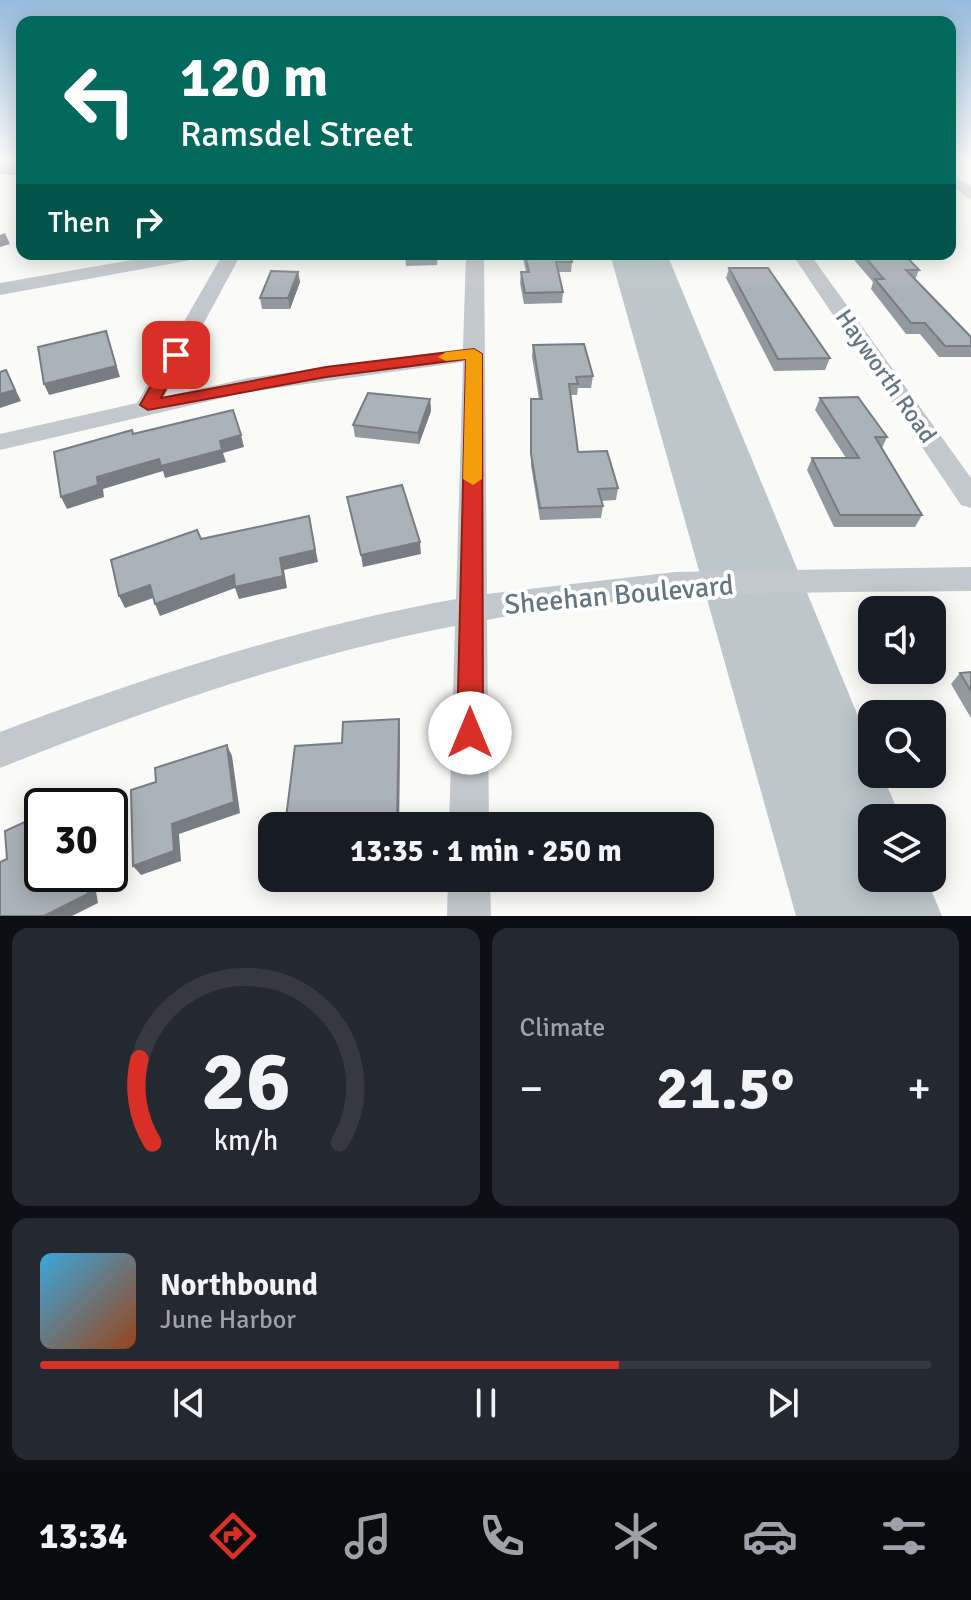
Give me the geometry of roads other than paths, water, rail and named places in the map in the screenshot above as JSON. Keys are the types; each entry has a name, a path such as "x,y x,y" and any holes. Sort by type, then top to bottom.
{"street":[{"path":"0,289 163,260"},
{"path":"148,405 229,260"},
{"path":"469,812 475,260"},
{"name":"Hayworth Road","path":"805,260 971,498"},
{"path":"0,442 148,405 326,372 474,354"},
{"name":"Sheehan Boulevard","path":"0,750 212,672 333,638 471,608 580,592 693,583 971,579"},
{"path":"469,892 469,916"}]}
